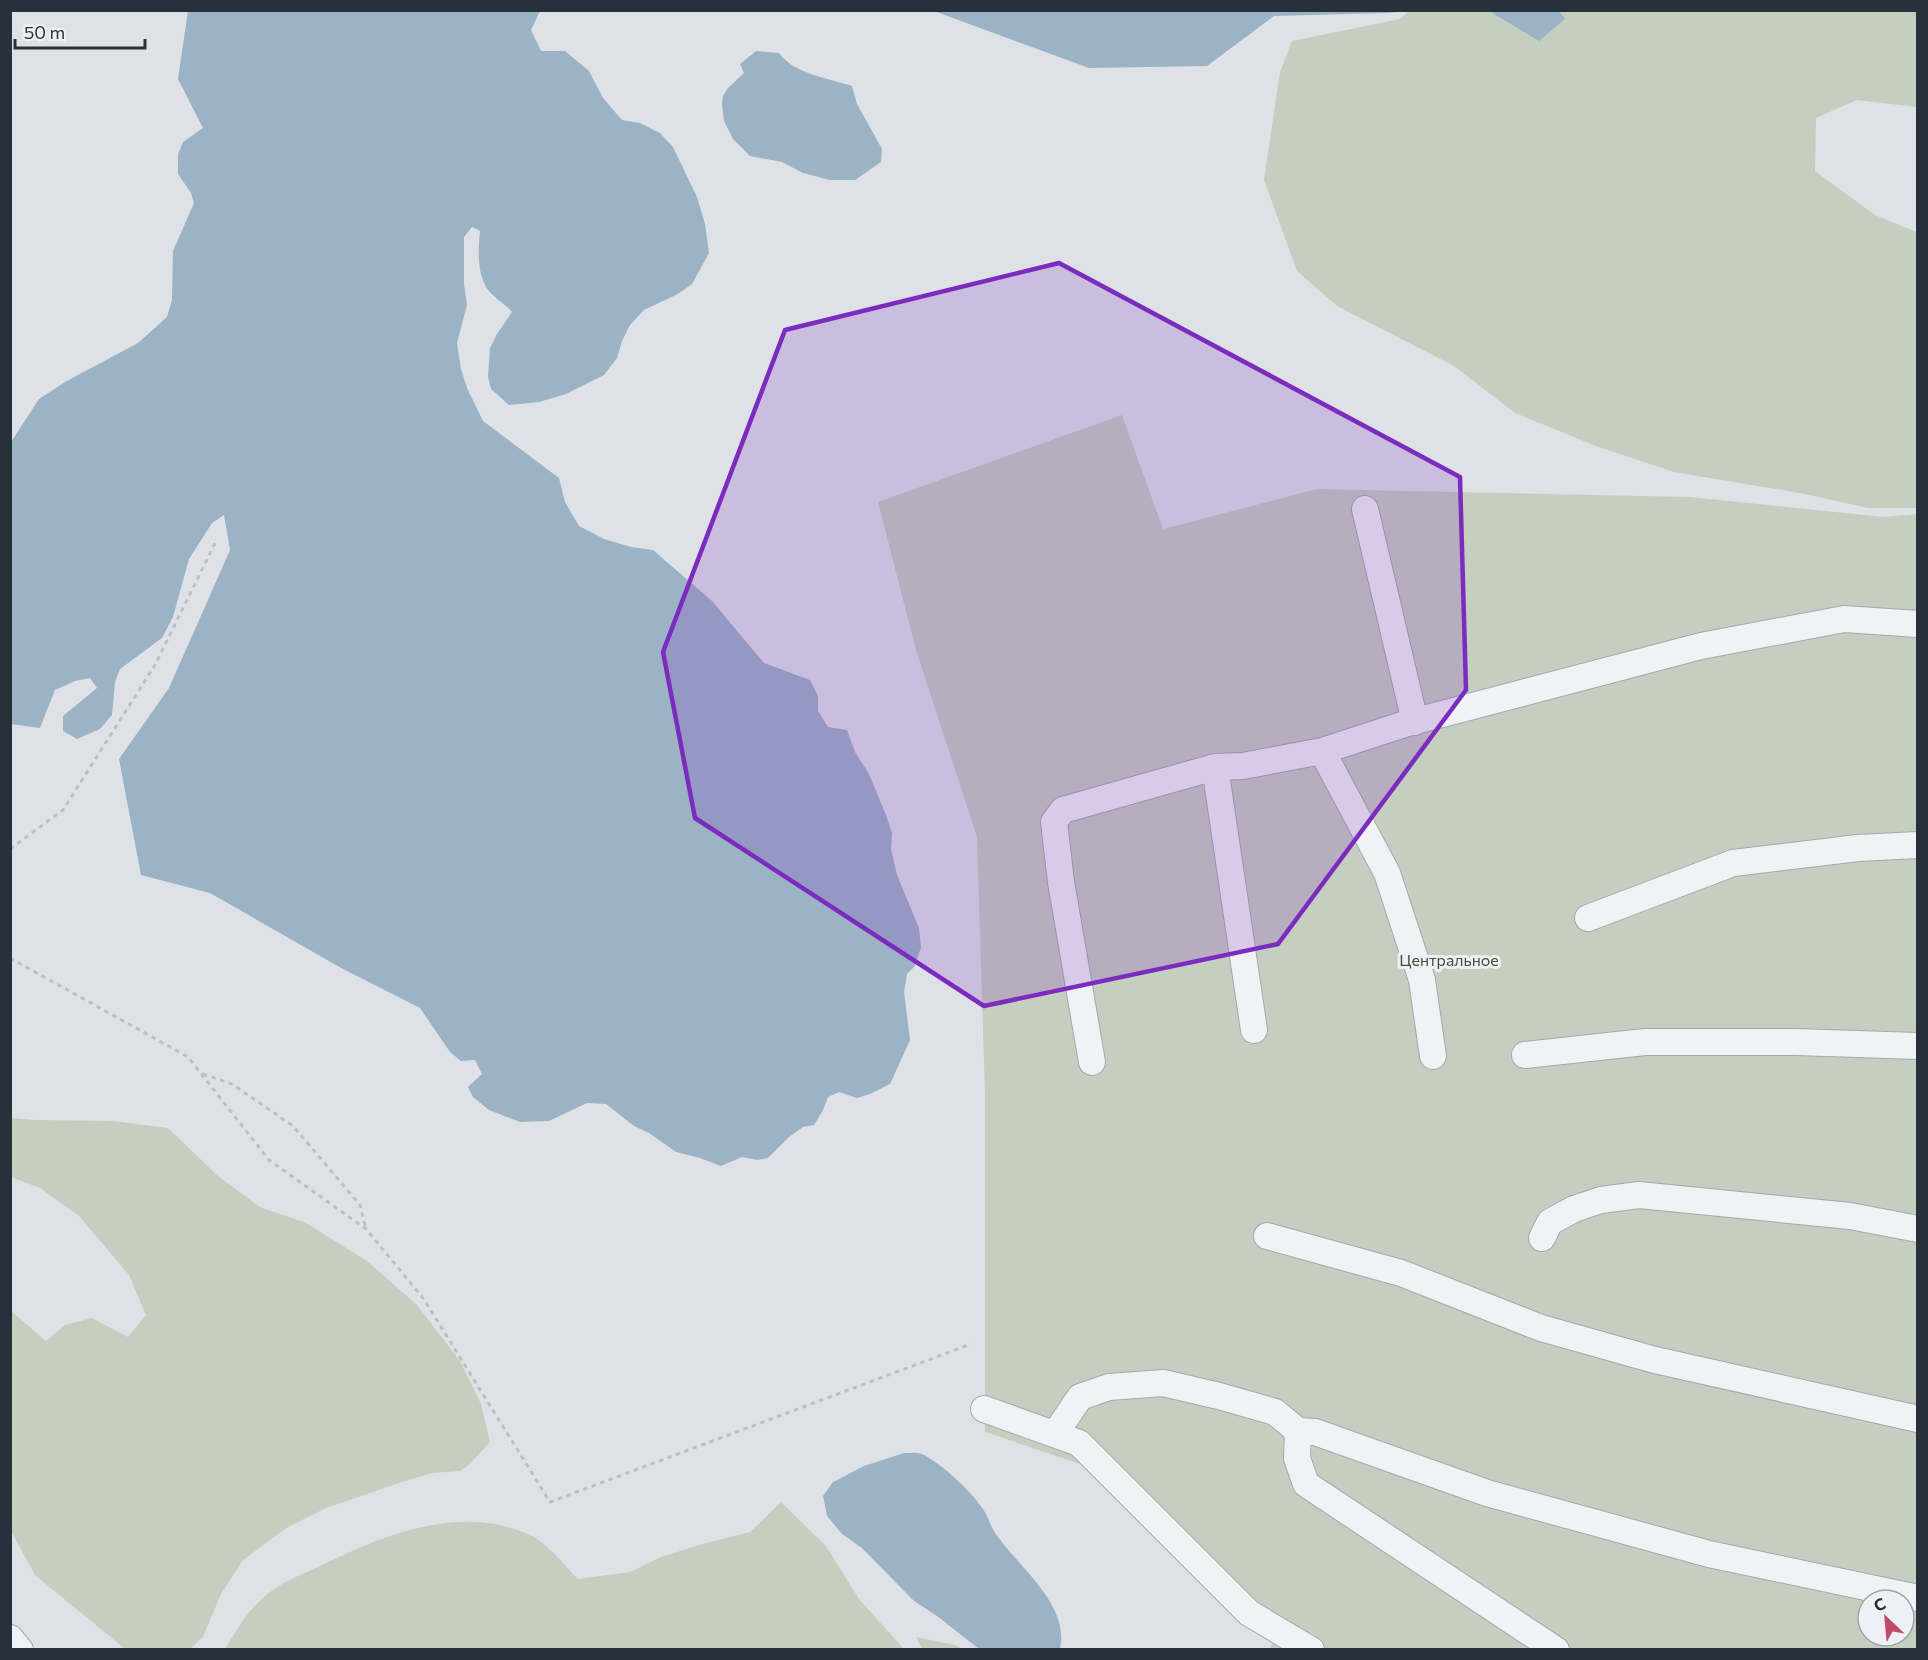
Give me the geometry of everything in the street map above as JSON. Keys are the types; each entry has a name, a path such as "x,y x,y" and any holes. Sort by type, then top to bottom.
{"street":[{"path":"1365,509 1415,722"},
{"path":"1092,1062 1054,822 1063,810 1215,767 1243,766 1322,751 1415,722 1701,646 1844,619 1917,624"},
{"path":"1322,751 1388,873 1422,980 1433,1056"},
{"path":"1215,767 1254,1030"},
{"path":"1588,918 1733,863 1858,848 1917,845"},
{"path":"1525,1055 1645,1042 1796,1042 1917,1046"},
{"path":"1542,1238 1550,1222 1574,1209 1601,1200 1639,1195 1850,1216 1917,1229"},
{"path":"1267,1236 1401,1273 1541,1329 1655,1360 1917,1419"},
{"path":"1054,1434 1080,1397 1109,1387 1163,1383 1275,1412 1298,1431 1315,1432 1487,1493 1709,1554 1917,1598"},
{"path":"984,1409 1079,1443 1249,1613 1311,1650"},
{"path":"1298,1431 1297,1458 1306,1484 1556,1650"},
{"path":"10,1638 20,1650"}],"path":[{"path":"10,849 63,810 155,665 216,541"},
{"path":"10,958 188,1057 269,1160 366,1229 423,1298 550,1502 971,1344"},
{"path":"201,1074 232,1084 293,1126 360,1205 366,1229"}],"highlighted area":[{"path":"1059,263 1460,477 1466,690 1278,944 984,1006 695,818 663,652 785,330"}],"green space":[{"path":"1409,11 1917,11 1917,107 1857,100 1816,118 1815,171 1875,215 1917,232 1917,508 1868,508 1800,493 1674,472 1601,448 1515,413 1454,366 1337,306 1297,271 1264,180 1280,72 1292,41 1400,19"},
{"name":"Центральное","path":"1122,415 1163,529 1317,489 1690,497 1884,517 1917,514 1917,1649 1270,1649 1274,1639 1086,1466 985,1432 985,1095 977,837 916,650 878,502"},
{"path":"11,1118 113,1121 168,1128 218,1176 260,1207 306,1223 367,1261 417,1305 460,1361 481,1404 490,1442 470,1464 460,1471 432,1473 402,1482 326,1508 288,1527 243,1560 221,1594 203,1637 190,1649 125,1649 35,1575 11,1531 11,1311 46,1341 65,1325 92,1318 128,1337 146,1315 129,1275 79,1216 40,1188 11,1177"},
{"path":"781,1502 826,1546 859,1599 904,1649 225,1649 251,1610 278,1586 366,1545 418,1528 444,1523 470,1522 497,1525 523,1532 539,1540 578,1579 630,1572 661,1557 750,1532"},
{"path":"916,1637 955,1645 963,1649 922,1649"}],"water":[{"path":"188,11 540,11 531,30 541,51 565,51 589,71 603,98 622,120 640,123 660,133 673,147 697,197 705,224 709,253 692,284 678,294 644,310 630,325 617,358 604,375 566,394 539,402 509,405 491,389 488,377 490,348 512,312 488,290 484,283 479,266 480,231 472,227 464,237 464,284 467,305 457,343 467,388 483,421 559,478 565,502 579,526 604,539 631,547 653,550 712,601 764,663 810,680 818,696 818,711 828,727 847,730 855,752 869,774 886,815 892,833 891,849 897,875 919,928 921,947 915,966 907,974 904,992 910,1040 890,1084 857,1098 839,1092 828,1097 814,1125 803,1127 789,1137 768,1158 758,1160 742,1157 721,1166 676,1152 649,1133 634,1126 606,1104 587,1103 549,1121 520,1122 489,1110 473,1097 468,1087 482,1074 475,1060 461,1061 450,1052 420,1008 343,969 210,893 141,875 119,759 169,688 230,550 224,515 212,523 189,559 173,617 162,638 120,669 115,682 112,715 100,729 77,739 63,731 63,716 97,688 90,678 75,681 55,690 40,728 11,724 11,442 39,399 65,382 138,343 167,317 172,300 173,251 194,203 191,193 178,174 178,154 183,142 203,128 178,79"},
{"path":"934,11 1414,11 1274,16 1207,66 1089,68"},
{"path":"1489,11 1559,11 1565,19 1539,41"},
{"path":"756,51 779,53 785,60 802,71 852,86 857,104 882,149 881,162 855,180 830,180 803,173 782,162 750,156 733,139 724,121 722,104 723,96 728,88 744,73 740,64"},
{"path":"904,1453 920,1453 930,1458 955,1478 978,1502 996,1534 1051,1603 1058,1618 1061,1633 1060,1649 979,1649 914,1601 862,1548 842,1534 827,1516 823,1496 833,1482 864,1466"}]}
